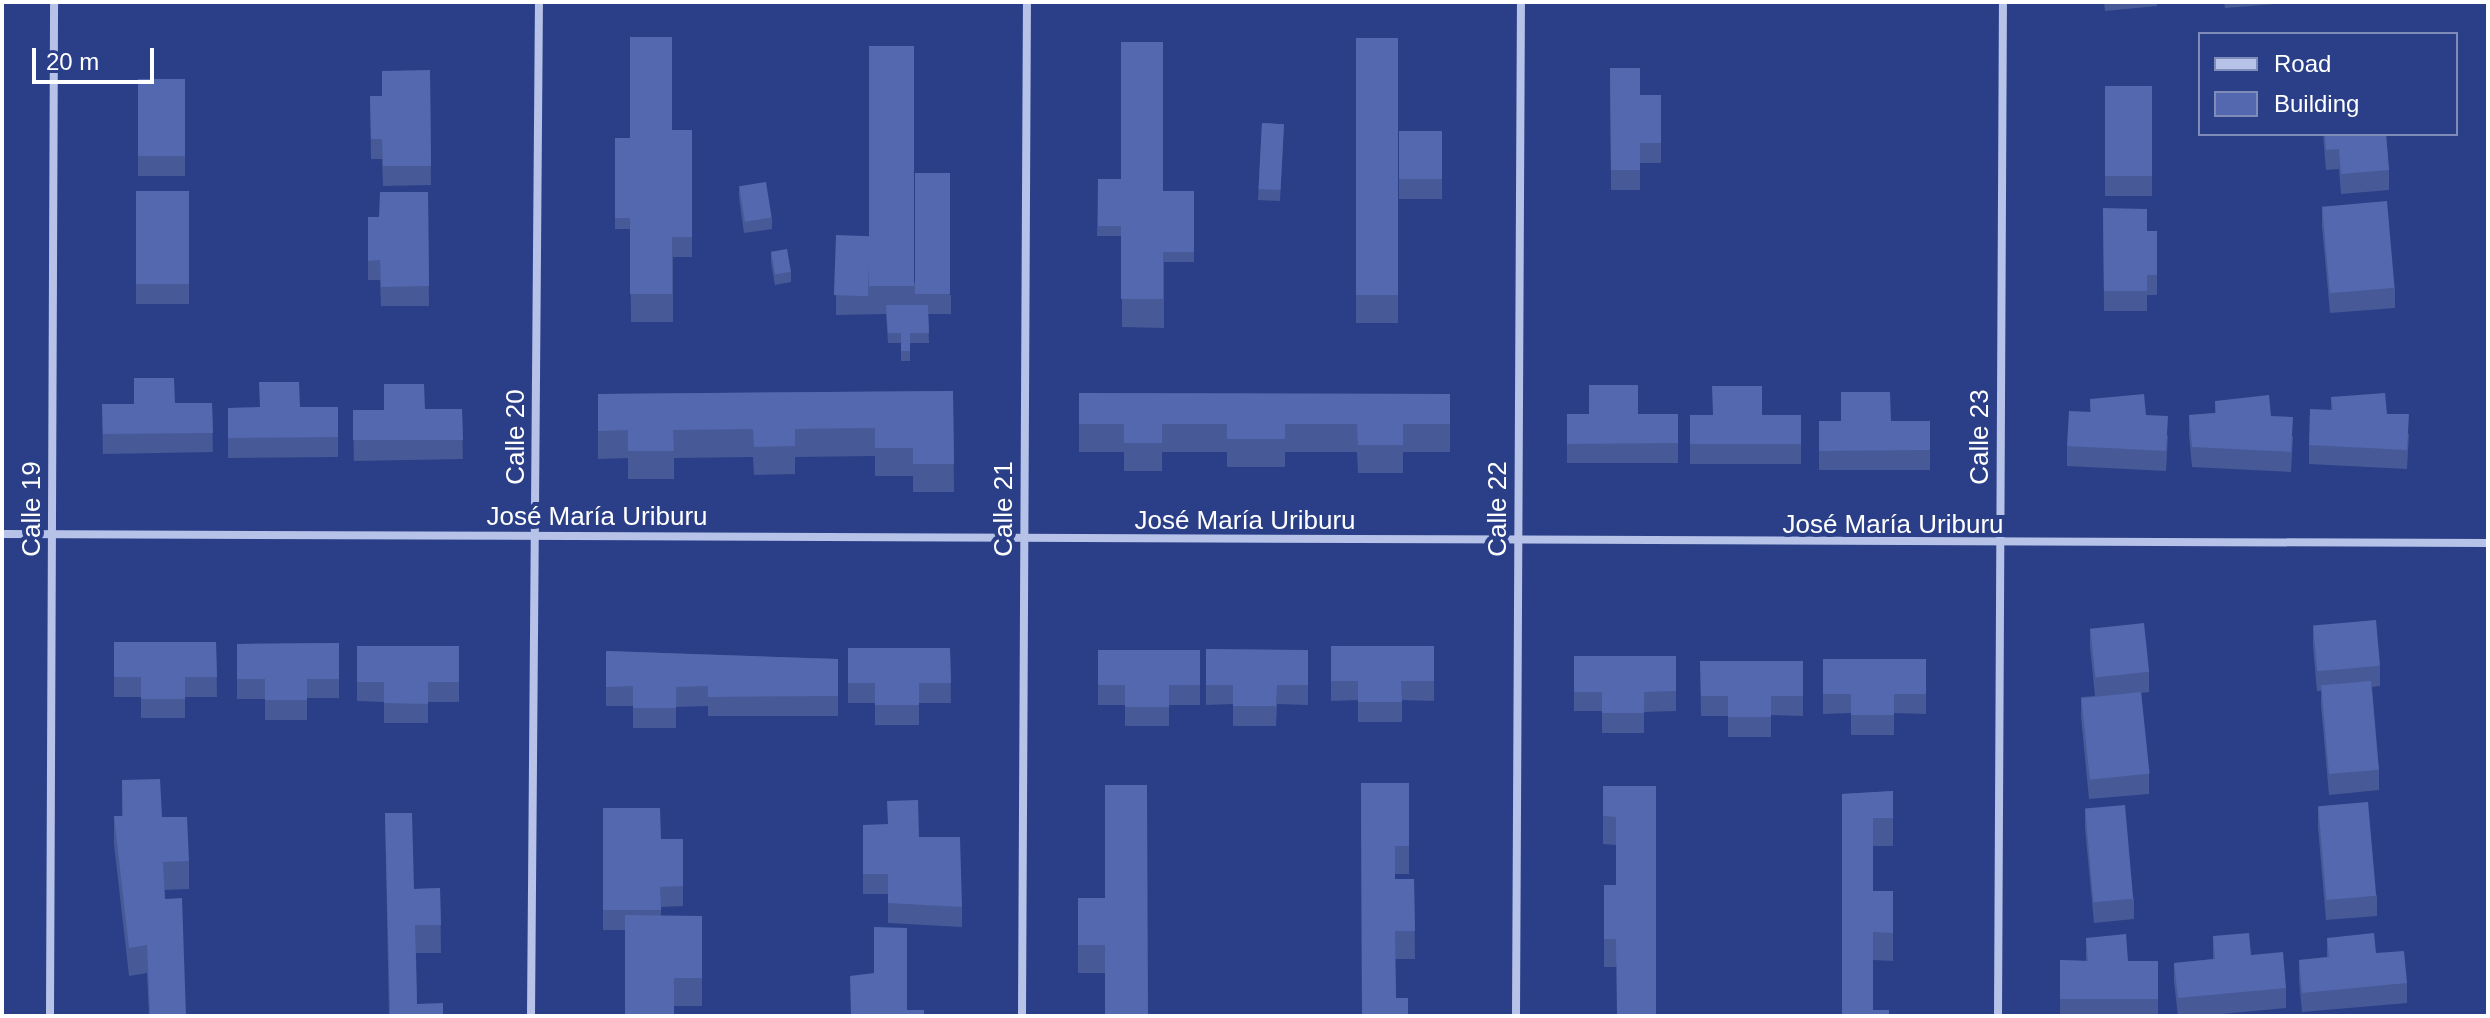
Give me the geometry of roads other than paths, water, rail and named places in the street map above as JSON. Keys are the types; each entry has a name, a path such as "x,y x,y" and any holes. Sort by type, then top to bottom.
{"street":[{"name":"Calle 19","path":"50,1016 54,2"},
{"name":"Calle 20","path":"531,1016 539,2"},
{"name":"Calle 21","path":"1022,1016 1027,2"},
{"name":"Calle 22","path":"1516,1016 1521,2"},
{"name":"Calle 23","path":"1998,1016 2003,2"},
{"name":"José María Uriburu","path":"2,534 1999,545 2488,543"}]}
